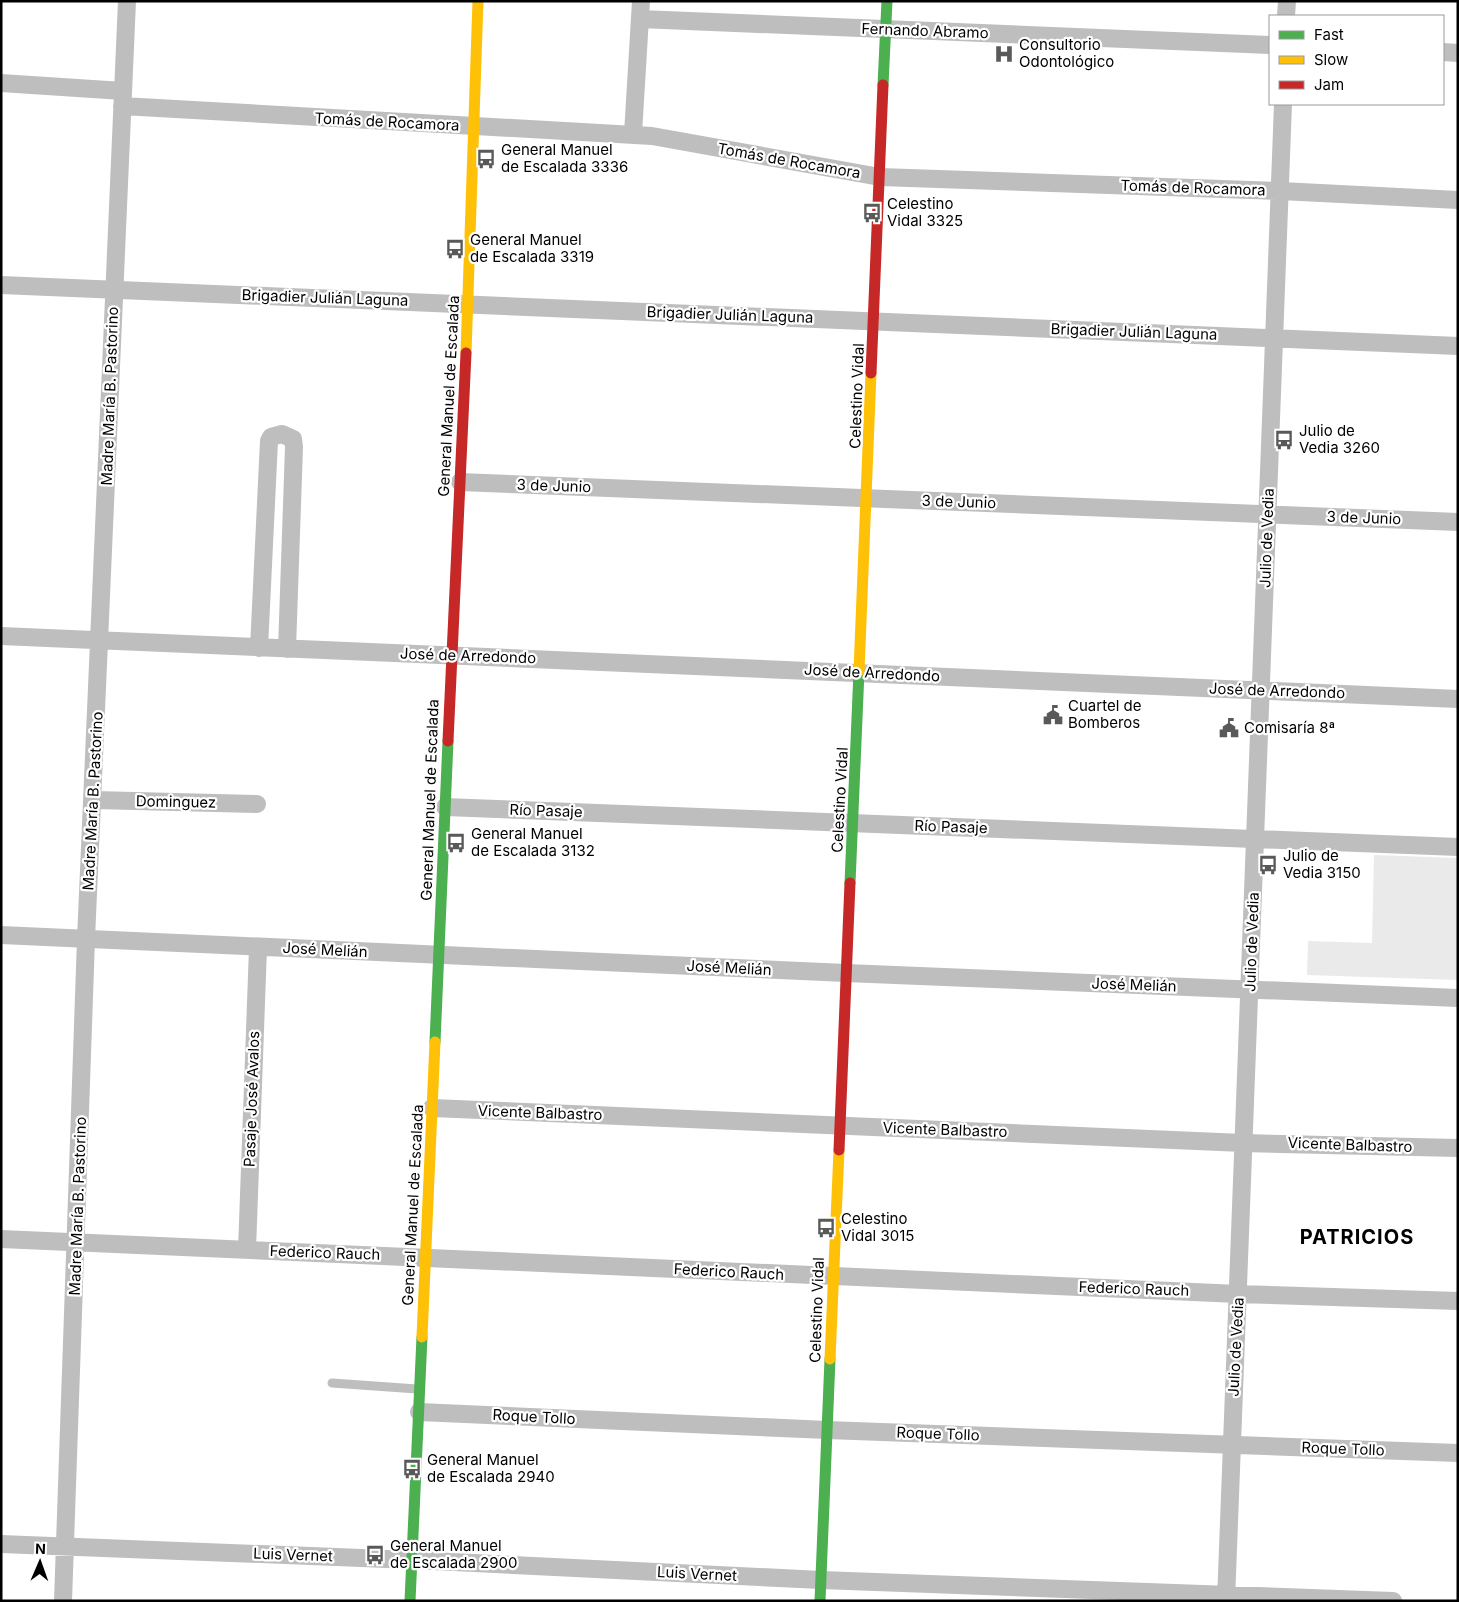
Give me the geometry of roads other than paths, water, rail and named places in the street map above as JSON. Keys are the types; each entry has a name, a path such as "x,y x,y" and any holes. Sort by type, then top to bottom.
{"street":[{"name":"Madre María B. Pastorino","path":"63,1601 77,1243 86,939 101,642 127,1"},
{"name":"General Manuel de Escalada","path":"410,1601 444,807 468,304 478,1"},
{"path":"634,134 641,1"},
{"name":"Celestino Vidal","path":"820,1601 868,498 887,1"},
{"path":"1286,15 1287,1"},
{"name":"Fernando Abramo","path":"640,19 1269,45"},
{"path":"1444,52 1458,53"},
{"name":"Tomás de Rocamora","path":"1,84 123,99 474,128 634,134 880,177 1281,191 1458,200"},
{"name":"Julio de Vedia","path":"1226,1598 1283,105"},
{"name":"Brigadier Julián Laguna","path":"1,285 1458,346"},
{"path":"259,648 269,441 271,437 282,434 293,439 294,447 287,649"},
{"name":"3 de Junio","path":"460,482 1458,522"},
{"name":"José de Arredondo","path":"1,636 101,642 452,655 1458,699"},
{"name":"Dominguez","path":"94,800 257,804"},
{"name":"Río Pasaje","path":"444,807 1458,847"},
{"name":"José Melián","path":"1,935 439,956 1458,998"},
{"name":"Pasaje José Avalos","path":"247,1250 258,948"},
{"name":"Vicente Balbastro","path":"432,1108 1243,1143 1458,1148"},
{"name":"Federico Rauch","path":"1,1239 1238,1294 1458,1302"},
{"name":"Roque Tollo","path":"419,1412 827,1430 1458,1453"},
{"name":"Luis Vernet","path":"1,1544 412,1560 1226,1598 1393,1601"}],"lane":[{"path":"332,1383 420,1389"}],"place":[{"name":"Consultorio Odontológico","path":"1004,54"},
{"name":"General Manuel de Escalada 3336","path":"486,159"},
{"name":"Celestino Vidal 3325","path":"872,213"},
{"name":"General Manuel de Escalada 3319","path":"455,249"},
{"name":"Julio de Vedia 3260","path":"1284,440"},
{"name":"Cuartel de Bomberos","path":"1053,715"},
{"name":"Comisaría 8ª","path":"1229,728"},
{"name":"General Manuel de Escalada 3132","path":"456,843"},
{"name":"Julio de Vedia 3150","path":"1268,865"},
{"name":"Celestino Vidal 3015","path":"826,1228"},
{"name":"General Manuel de Escalada 2940","path":"412,1469"},
{"name":"General Manuel de Escalada 2900","path":"375,1555"}],"district":[{"name":"PATRICIOS","path":"1357,1237"}]}
